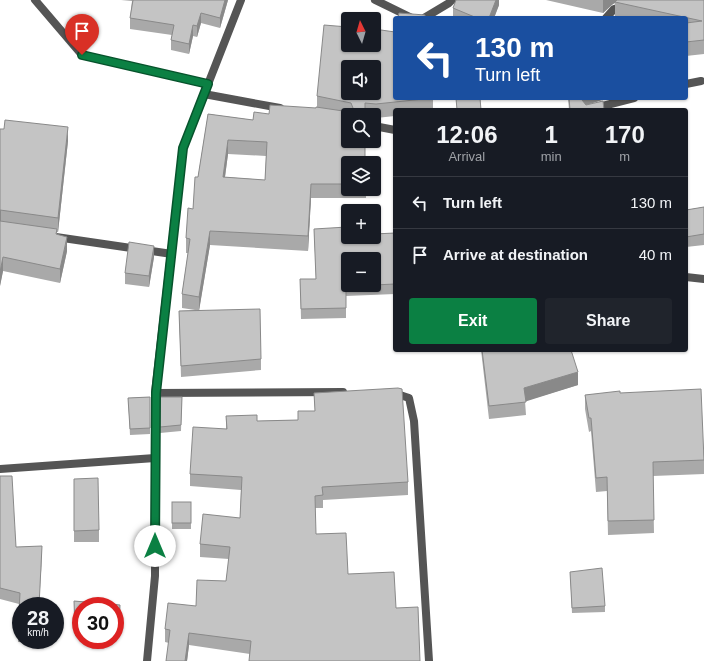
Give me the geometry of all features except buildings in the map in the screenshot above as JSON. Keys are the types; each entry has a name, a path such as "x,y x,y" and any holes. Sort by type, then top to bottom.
{"street":[{"path":"35,0 82,55 208,84"},
{"path":"147,661 155,576 156,393 183,148 241,0"},
{"path":"375,0 408,16"},
{"path":"427,16 452,0"},
{"path":"608,16 614,9 634,3"},
{"path":"434,12 439,16"},
{"path":"688,83 701,80"},
{"path":"204,94 285,109"},
{"path":"595,108 626,100"},
{"path":"381,127 393,130"},
{"path":"47,236 172,254"},
{"path":"688,277 704,279"},
{"path":"156,393 349,392"},
{"path":"388,392 409,398 414,421 429,661"},
{"path":"0,469 155,458"}],"route":[{"path":"82,55 208,84 183,148 156,393 155,546"}]}
